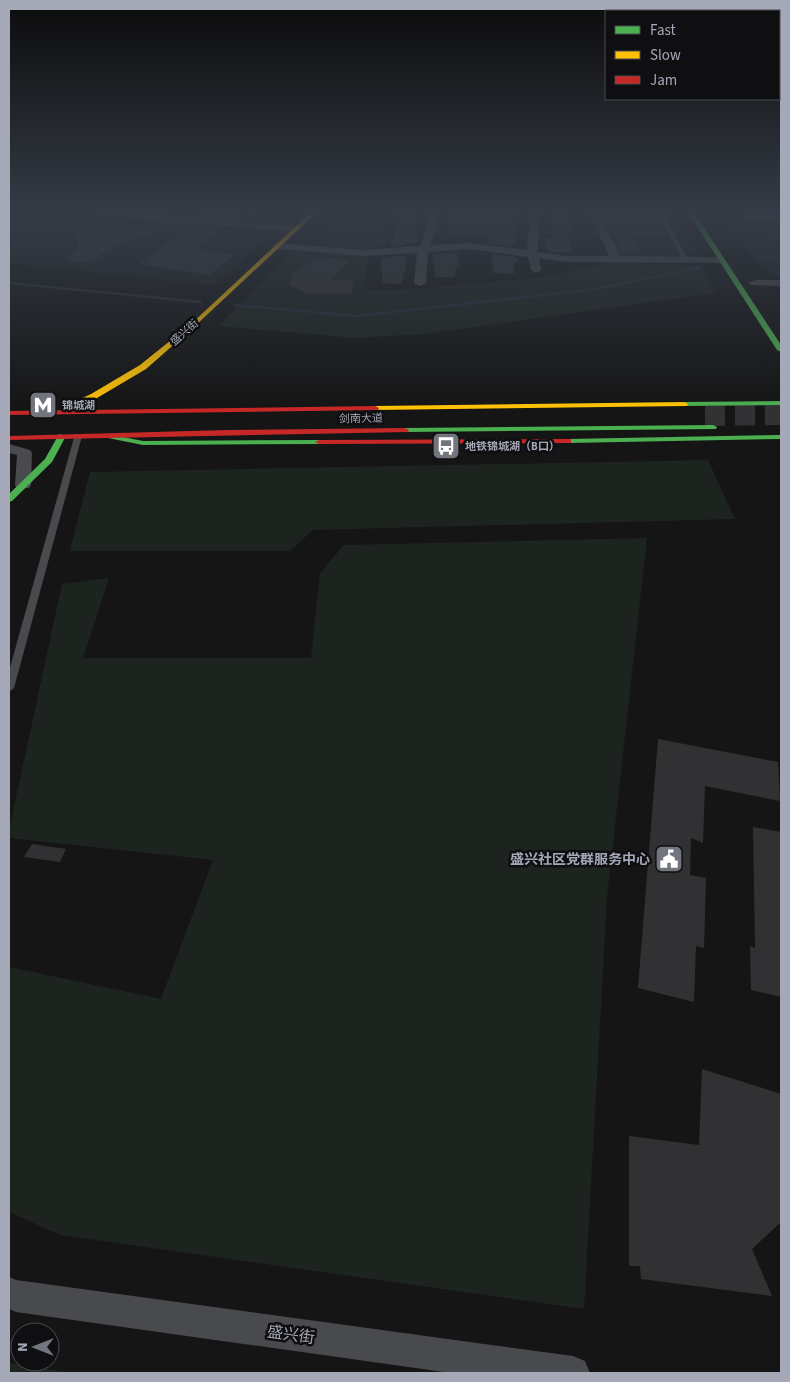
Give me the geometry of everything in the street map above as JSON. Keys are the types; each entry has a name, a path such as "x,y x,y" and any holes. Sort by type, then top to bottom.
{"main road":[{"name":"盛兴街","path":"54,412 78,405 143,367 193,325 243,278"},
{"path":"733,278 781,350"},
{"path":"752,278 766,298"},
{"path":"136,384 143,367"},
{"path":"9,413 151,407 706,410 781,404"},
{"path":"706,410 729,414"},
{"name":"剑南大道","path":"9,423 706,410"},
{"path":"722,438 734,433 738,426"},
{"name":"剑南大道","path":"9,438 227,432 714,427"},
{"path":"9,499 49,460 62,436"},
{"path":"110,436 143,443 555,441 781,437"}],"street":[{"path":"420,278 420,283"},
{"path":"755,283 781,283"},
{"path":"9,448 25,453 23,485"},
{"name":"盛兴街","path":"9,1293 16,1296 573,1373"}],"lane":[{"path":"9,688 78,436"}],"shaded area":[{"path":"153,278 221,278 214,285"},
{"path":"265,278 365,278 364,290 411,289 531,278 708,278 716,293 425,334 354,338 219,326"},
{"path":"708,460 735,519 313,530 290,551 70,551 90,472"},
{"path":"647,538 607,898 584,1309 60,1235 9,1212 9,967 161,999 213,860 9,838 9,830 62,584 109,578 83,658 311,658 320,573 344,545"},
{"path":"9,1363 10,1372 60,1371 74,1373 9,1373"}],"building":[{"path":"292,278 354,280 351,294 306,293 290,285"},
{"path":"382,278 403,278 402,284 381,283"},
{"name":"盛兴社区党群服务中心","path":"658,739 778,762 780,801 705,786 703,843 691,838 690,875 706,878 704,948 696,946 694,1002 638,988"},
{"path":"753,827 781,832 781,997 751,990 750,946 755,948"},
{"path":"32,844 66,849 60,862 24,857"},
{"path":"702,1069 781,1094 781,1222 752,1249 772,1296 641,1279 640,1266 629,1266 629,1136 699,1145"}],"waterway":[{"path":"234,305 357,316 595,289 647,278"},
{"path":"9,283 201,302"}],"tunnel":[{"path":"705,416 781,415"}],"traffic: fast":[{"path":"734,278 781,350"},
{"path":"684,404 781,403"},
{"path":"405,430 713,427"},
{"path":"9,499 49,460 62,436"},
{"path":"111,436 143,443 319,442"},
{"path":"568,441 781,437"}],"traffic: slow":[{"path":"66,409 94,396 143,367 193,325 243,278"},
{"path":"375,408 684,404"}],"traffic: jam":[{"path":"9,413 375,408"},
{"path":"9,438 227,432 405,430"},
{"path":"319,442 568,441"}],"place":[{"name":"锦城湖","path":"43,405"},
{"name":"地铁锦城湖（B口）","path":"446,446"},
{"name":"盛兴社区党群服务中心","path":"669,859"}]}
